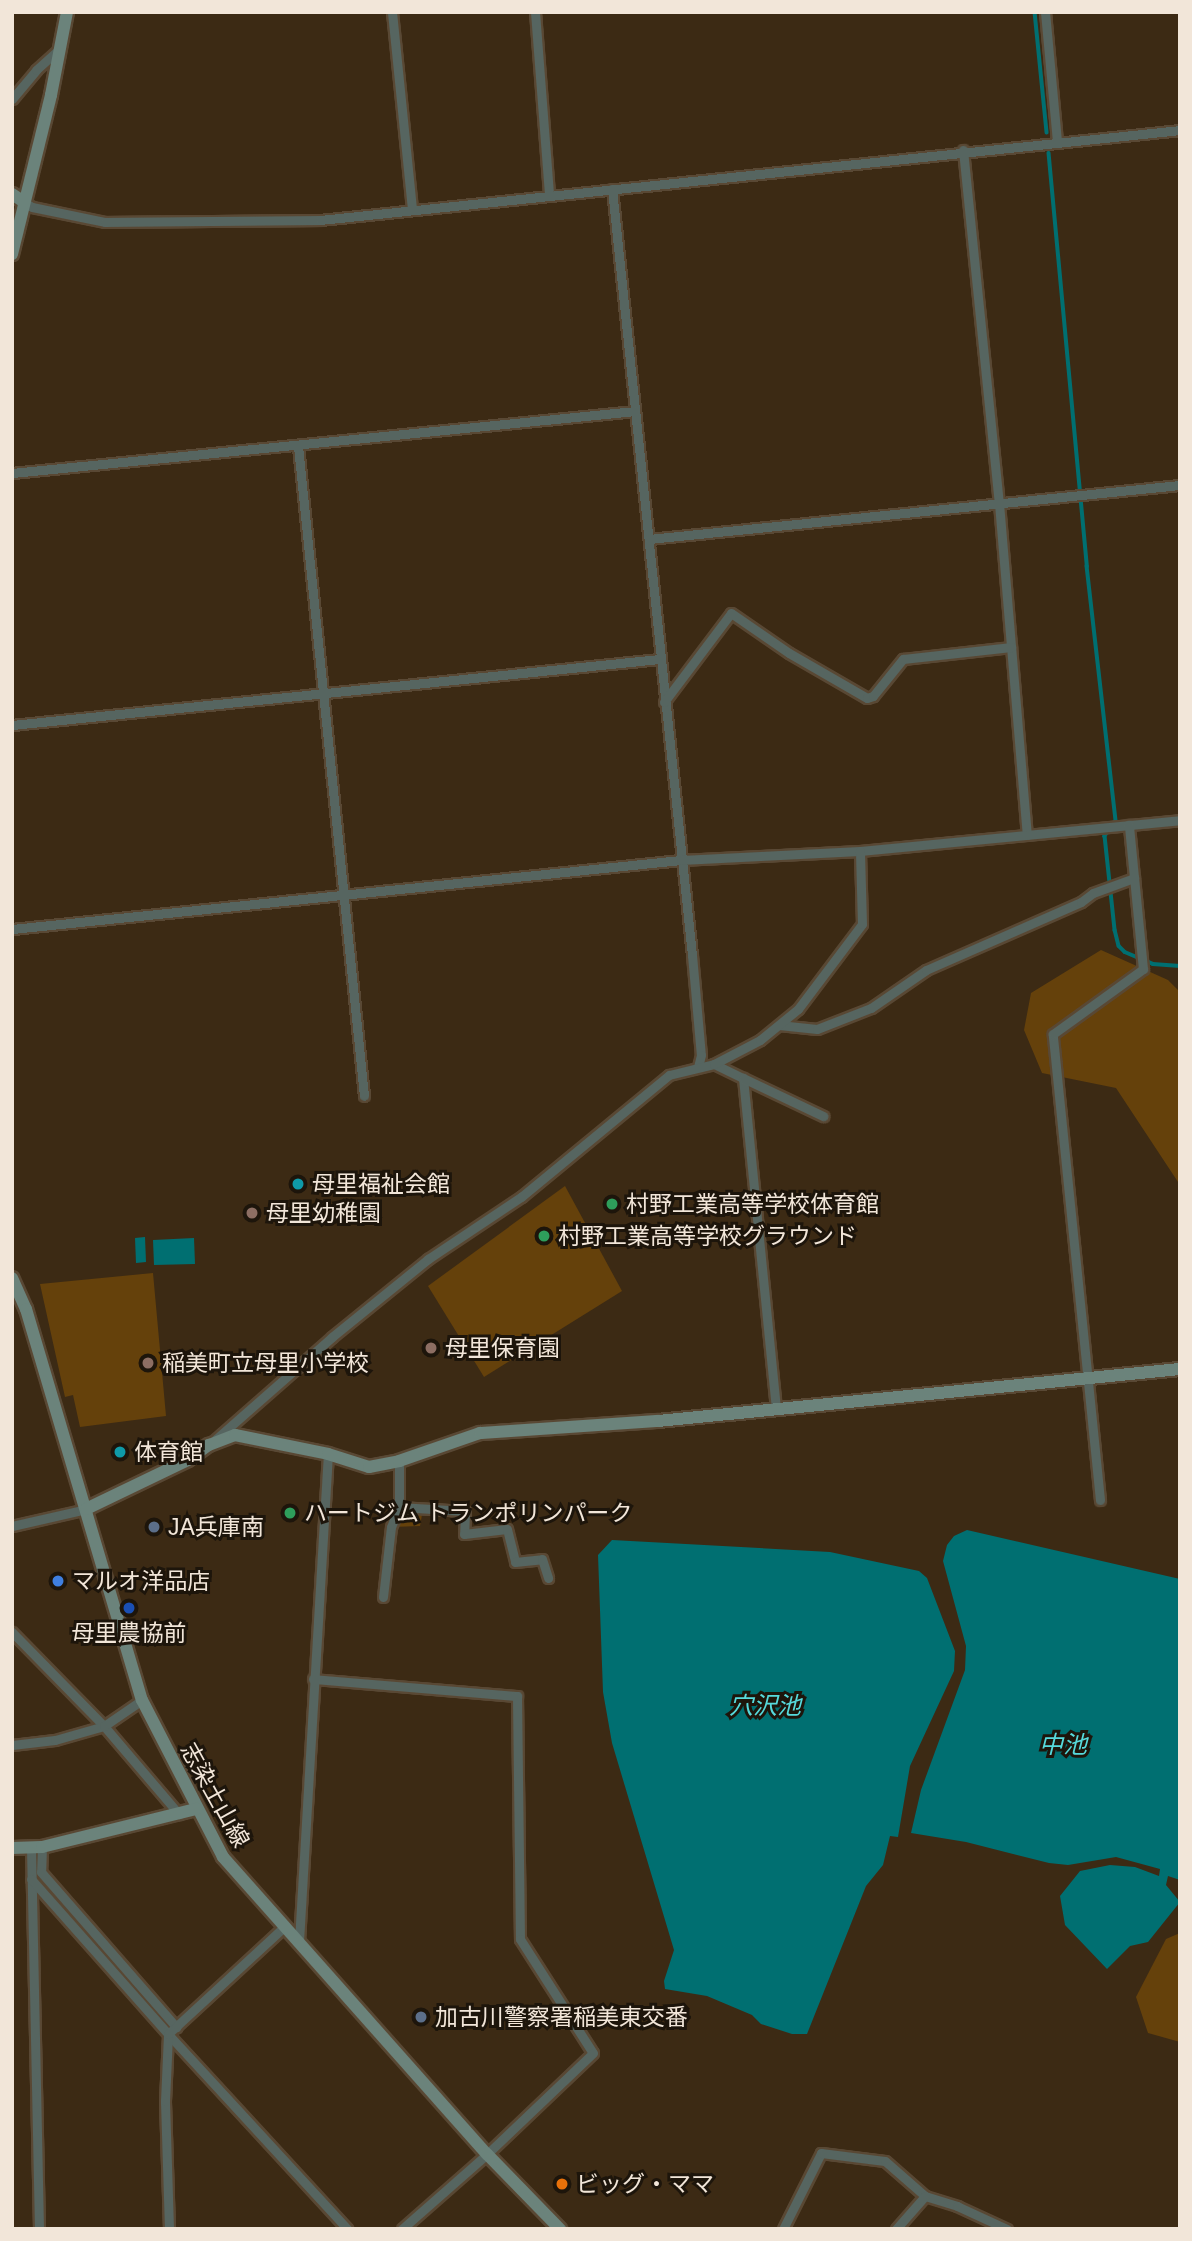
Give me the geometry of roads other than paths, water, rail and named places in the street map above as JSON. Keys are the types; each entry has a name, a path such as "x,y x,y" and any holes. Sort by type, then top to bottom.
{"main road":[{"path":"12,254 67,12"},
{"path":"12,194 24,202"},
{"name":"志染土山線","path":"12,1278 26,1309 142,1700 223,1857 487,2154 560,2229"},
{"path":"86,1508 188,1460 209,1445 235,1435 328,1454 369,1467 399,1461 480,1433 644,1422 1180,1369"},
{"path":"12,1848 36,1847 196,1809"}],"street":[{"path":"392,12 412,209"},
{"path":"535,12 549,195"},
{"path":"1045,12 1057,142"},
{"path":"12,99 36,70 60,48"},
{"path":"24,202 32,207 105,222 320,220 963,150 1180,130"},
{"path":"963,150 999,503 1027,835"},
{"path":"611,189 701,1055 698,1068"},
{"path":"12,473 635,411"},
{"path":"298,446 365,1096"},
{"path":"649,539 1180,485"},
{"path":"664,702 731,613 789,653 867,698 873,696 903,659 1012,648"},
{"path":"12,725 660,659"},
{"path":"12,929 681,860 860,851 1180,820"},
{"path":"1100,1500 1053,1034 1143,970 1129,825"},
{"path":"209,1445 332,1336 428,1259 521,1197 669,1075 714,1064 760,1040 798,1009 862,924 860,851"},
{"path":"779,1025 817,1029 871,1008 926,970 1081,902 1102,889 1134,878"},
{"path":"714,1064 823,1116"},
{"path":"743,1078 776,1409"},
{"path":"299,1941 328,1454"},
{"path":"383,1597 391,1527 399,1507 399,1461"},
{"path":"399,1507 466,1511 464,1534 507,1529 515,1562 542,1559 548,1578"},
{"path":"12,1526 86,1508"},
{"path":"12,1632 31,1655 104,1727 179,1814"},
{"path":"313,1679 517,1696 520,1939 593,2053 487,2154 402,2229"},
{"path":"12,1745 55,1740 104,1727 142,1700"},
{"path":"36,1847 41,1872 176,2027"},
{"path":"36,1847 32,1879 39,2229"},
{"path":"32,1879 168,2034 347,2229"},
{"path":"169,2229 165,2101 168,2034 285,1926"},
{"path":"783,2229 821,2153 885,2161 925,2196 957,2206 1007,2229"},
{"path":"896,2229 925,2196"}],"water":[{"path":"145,1237 146,1262 136,1263 135,1238"},
{"path":"194,1238 195,1264 154,1265 153,1240"},
{"name":"中池","path":"967,1530 1180,1579 1180,1880 1168,1876 1166,1885 1180,1902 1148,1942 1130,1946 1107,1969 1065,1925 1060,1896 1080,1871 1110,1865 1135,1867 1159,1876 1160,1869 1116,1857 1068,1865 1049,1863 966,1842 911,1833 921,1790 965,1670 966,1646 943,1561 947,1545 954,1536"},
{"name":"穴沢池","path":"612,1540 830,1552 919,1571 927,1578 955,1651 954,1671 910,1766 898,1837 890,1836 883,1865 866,1886 807,2034 792,2034 761,2024 752,2015 707,1996 665,1989 664,1981 674,1950 612,1743 603,1692 598,1555"}],"waterway":[{"path":"1035,12 1047,132"},
{"path":"1049,153 1087,566 1116,821 1105,836 1115,930 1119,946 1125,952 1153,964 1180,966"}],"place":[{"name":"母里福祉会館","path":"298,1184"},
{"name":"村野工業高等学校体育館","path":"612,1204"},
{"name":"母里幼稚園","path":"252,1213"},
{"name":"村野工業高等学校グラウンド","path":"544,1236"},
{"name":"母里保育園","path":"431,1348"},
{"name":"稲美町立母里小学校","path":"148,1363"},
{"name":"体育館","path":"120,1452"},
{"name":"ハートジム トランポリンパーク","path":"290,1513"},
{"name":"JA兵庫南","path":"154,1527"},
{"name":"マルオ洋品店","path":"58,1581"},
{"name":"母里農協前","path":"129,1608"},
{"name":"加古川警察署稲美東交番","path":"421,2017"},
{"name":"ビッグ・ママ","path":"562,2184"}]}
